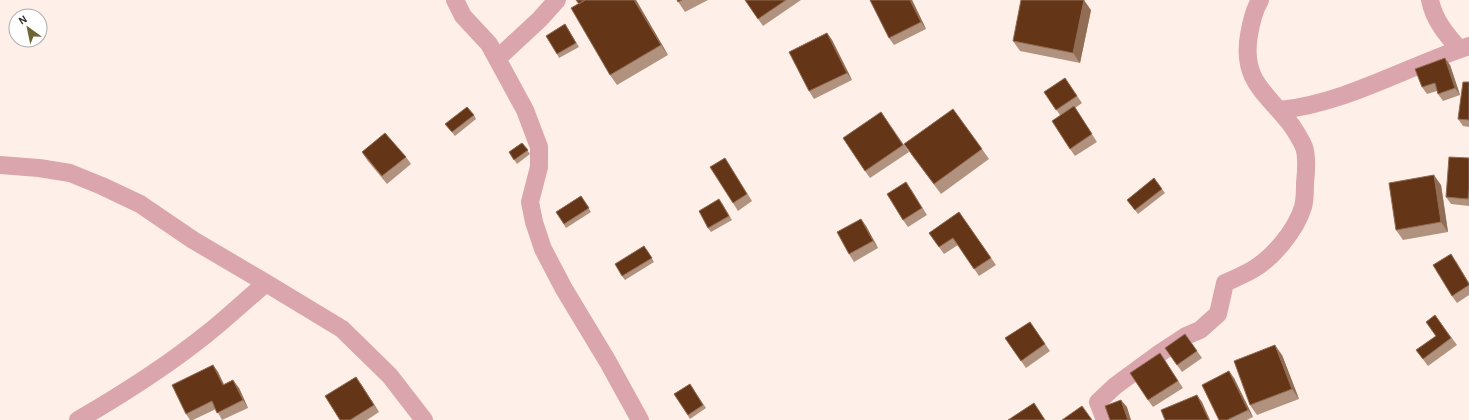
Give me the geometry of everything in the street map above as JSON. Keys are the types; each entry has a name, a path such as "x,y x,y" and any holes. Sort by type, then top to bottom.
{"street":[{"path":"455,0 464,16 489,44 525,110 539,147 539,166 530,202 534,222 543,249 564,289 608,362 640,420"},
{"path":"497,58 540,19 557,0"},
{"path":"1105,420 1098,402 1115,386 1160,352 1186,336 1200,330 1218,314 1225,283 1254,269 1282,244 1292,230 1303,207 1306,175 1304,148 1296,132 1280,110 1258,85 1248,64 1247,49 1251,23 1260,0"},
{"path":"1430,0 1436,18 1444,33 1464,47"},
{"path":"1280,110 1317,104 1464,47"},
{"path":"0,165 39,168 70,173 140,204 193,240 342,329 390,376 424,420"},
{"path":"78,420 153,373 207,333 266,283"}],"building":[{"path":"576,0 585,0 579,4"},
{"path":"585,0 634,0 661,45 610,75 571,8"},
{"path":"745,0 786,0 758,19"},
{"path":"870,0 910,0 921,22 889,38"},
{"path":"1021,0 1084,0 1073,53 1013,41"},
{"path":"565,24 576,43 557,54 546,36"},
{"path":"827,33 847,73 809,91 789,52"},
{"path":"1445,58 1455,88 1438,94 1435,83 1422,87 1415,69"},
{"path":"1065,78 1077,96 1056,110 1044,92"},
{"path":"1463,82 1469,82 1469,120 1458,119"},
{"path":"1074,106 1092,134 1070,149 1052,121"},
{"path":"467,107 474,115 452,132 445,124"},
{"path":"953,109 982,149 934,184 904,144"},
{"path":"881,112 903,145 865,171 843,138"},
{"path":"385,133 406,157 382,176 362,152"},
{"path":"522,143 528,150 514,160 509,152"},
{"path":"1449,157 1469,158 1468,199 1446,197"},
{"path":"725,158 747,194 733,203 710,167"},
{"path":"1434,175 1441,222 1396,230 1389,183"},
{"path":"1154,178 1162,189 1135,210 1127,200"},
{"path":"906,182 922,208 903,220 887,194"},
{"path":"581,196 589,208 564,224 556,212"},
{"path":"719,199 729,216 708,228 699,211"},
{"path":"959,212 991,258 974,269 953,238 939,247 929,233"},
{"path":"861,219 873,241 849,254 837,232"},
{"path":"644,246 652,258 622,276 615,264"},
{"path":"1451,254 1469,284 1452,296 1433,265"},
{"path":"1435,315 1451,338 1423,359 1416,350 1436,336 1426,322"},
{"path":"1030,322 1045,344 1021,361 1005,338"},
{"path":"1185,334 1197,351 1177,365 1165,348"},
{"path":"1275,345 1292,389 1250,405 1234,361"},
{"path":"1160,353 1178,381 1148,400 1130,373"},
{"path":"213,365 223,385 233,380 243,400 217,413 212,401 186,414 172,385"},
{"path":"1229,371 1248,410 1227,420 1219,420 1202,385"},
{"path":"356,377 374,405 350,420 340,420 325,396"},
{"path":"690,384 703,405 688,415 674,394"},
{"path":"1197,395 1209,420 1165,420 1161,410"},
{"path":"1121,400 1128,420 1110,420 1105,406"},
{"path":"1034,403 1045,420 1008,420"},
{"path":"1082,406 1092,420 1062,420"}]}
